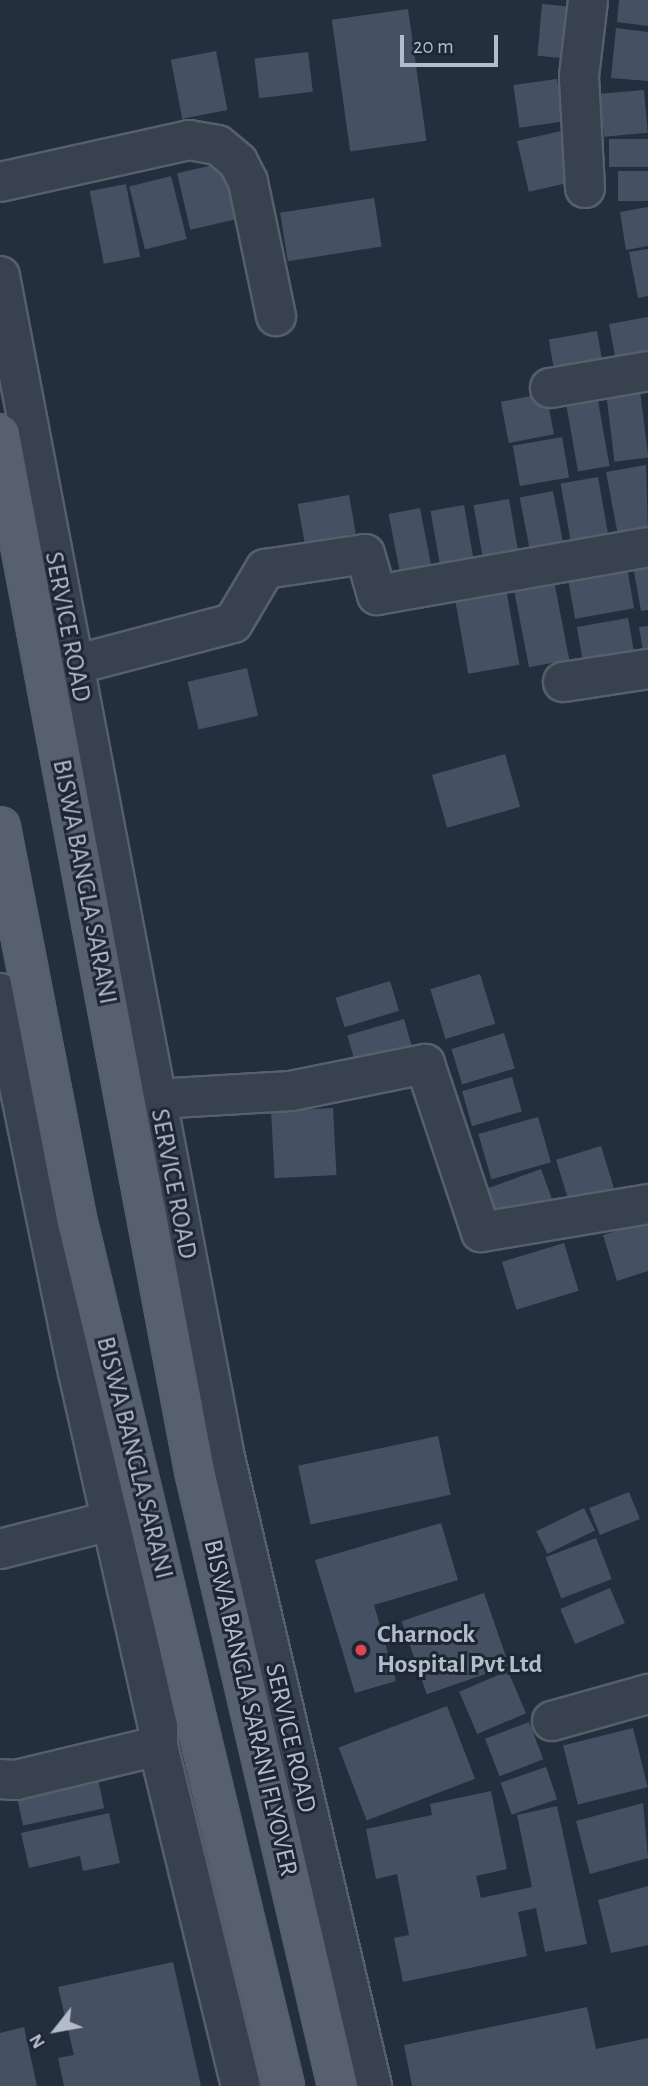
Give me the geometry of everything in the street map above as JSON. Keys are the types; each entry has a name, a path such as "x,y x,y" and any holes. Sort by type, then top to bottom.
{"main road":[{"name":"BISWA BANGLA SARANI","path":"0,434 184,1327"},
{"name":"BISWA BANGLA SARANI","path":"0,827 76,1218 284,2086"},
{"name":"BISWA BANGLA SARANI FLYOVER","path":"184,1327 195,1471 338,2086"}],"street":[{"path":"585,188 579,76 588,0"},
{"path":"0,182 177,142 218,145 238,162 248,182 276,316"},
{"name":"SERVICE ROAD","path":"0,276 156,1099 184,1327 227,1466 372,2086"},
{"path":"550,388 648,372"},
{"path":"74,665 233,623 265,569 365,554 377,594 648,547"},
{"path":"564,682 648,669"},
{"path":"0,993 6,1054 158,1726 158,1746 241,2086"},
{"path":"156,1099 290,1091 425,1064 481,1232 648,1204"},
{"path":"0,1549 110,1521"},
{"path":"552,1721 648,1694"},
{"path":"0,1779 16,1780 158,1746"}],"building":[{"path":"619,0 648,0 648,26 617,22"},
{"path":"542,4 578,7 573,59 537,56"},
{"path":"408,9 427,141 350,151 332,20"},
{"path":"616,28 648,32 648,81 611,78"},
{"path":"216,51 227,110 182,119 171,60"},
{"path":"308,52 313,92 259,98 254,59"},
{"path":"557,79 563,122 519,128 513,85"},
{"path":"644,90 648,133 604,137 600,94"},
{"path":"561,131 573,182 529,192 517,141"},
{"path":"609,139 648,139 648,167 609,167"},
{"path":"222,163 235,220 190,230 177,173"},
{"path":"618,171 648,171 648,201 618,201"},
{"path":"171,176 187,239 145,249 129,186"},
{"path":"126,184 140,257 104,264 90,191"},
{"path":"374,198 382,246 288,261 280,213"},
{"path":"648,207 648,246 626,250 620,212"},
{"path":"648,249 648,296 638,298 629,252"},
{"path":"648,317 648,367 618,372 609,324"},
{"path":"597,331 604,370 556,379 549,340"},
{"path":"640,390 648,458 615,462 606,394"},
{"path":"546,393 554,434 509,443 501,402"},
{"path":"597,395 610,466 578,471 565,401"},
{"path":"562,437 569,477 520,486 513,446"},
{"path":"646,465 648,536 619,541 606,472"},
{"path":"598,477 609,542 572,549 561,484"},
{"path":"553,491 565,554 532,560 520,497"},
{"path":"349,495 356,533 305,542 298,504"},
{"path":"509,499 520,560 484,566 474,505"},
{"path":"464,505 476,572 442,578 431,511"},
{"path":"420,508 432,572 401,578 389,514"},
{"path":"648,557 648,610 641,611 632,560"},
{"path":"626,562 634,608 575,619 567,572"},
{"path":"554,581 569,660 529,667 514,589"},
{"path":"505,583 519,665 468,674 454,592"},
{"path":"628,618 636,663 585,672 577,627"},
{"path":"648,626 648,662 645,663 639,627"},
{"path":"247,668 258,716 199,729 188,682"},
{"path":"505,754 520,807 447,828 432,775"},
{"path":"480,974 495,1024 445,1039 430,989"},
{"path":"390,981 399,1011 345,1027 335,998"},
{"path":"404,1019 413,1050 356,1066 347,1035"},
{"path":"504,1033 515,1068 462,1084 451,1049"},
{"path":"512,1077 522,1112 472,1126 462,1091"},
{"path":"333,1108 337,1175 275,1178 271,1111"},
{"path":"538,1117 551,1162 491,1179 478,1134"},
{"path":"601,1146 614,1188 569,1202 556,1160"},
{"path":"541,1169 552,1200 499,1220 487,1188"},
{"path":"648,1221 648,1271 617,1281 603,1235"},
{"path":"564,1243 579,1291 516,1310 502,1262"},
{"path":"438,1436 450,1495 311,1524 298,1466"},
{"path":"629,1492 640,1519 600,1535 589,1508"},
{"path":"584,1508 595,1530 547,1554 536,1531"},
{"path":"441,1523 458,1580 374,1605 396,1681 355,1693 315,1560"},
{"path":"596,1538 612,1579 561,1598 546,1557"},
{"path":"610,1588 625,1623 575,1644 560,1609"},
{"path":"484,1593 509,1666 427,1694 402,1621"},
{"path":"508,1671 526,1713 477,1734 459,1692"},
{"path":"447,1706 475,1779 367,1820 339,1748"},
{"path":"529,1722 543,1759 499,1776 485,1739"},
{"path":"633,1728 648,1787 578,1805 563,1745"},
{"path":"546,1767 557,1799 512,1815 501,1783"},
{"path":"98,1779 104,1808 23,1826 17,1796"},
{"path":"491,1791 507,1869 476,1876 481,1898 532,1887 517,1815 557,1806 587,1944 545,1952 536,1908 518,1912 527,1956 403,1982 394,1938 409,1935 397,1874 376,1879 366,1829 432,1815 430,1804"},
{"path":"643,1803 648,1858 590,1874 576,1821"},
{"path":"109,1813 120,1863 83,1871 80,1856 29,1868 21,1833"},
{"path":"648,1886 648,1945 611,1953 598,1900"},
{"path":"173,1962 201,2086 64,2086 58,2058 74,2055 58,1987"},
{"path":"587,2007 596,2049 648,2038 648,2086 412,2086 404,2045"},
{"path":"24,2027 37,2086 0,2086 0,2033"}],"place":[{"name":"Charnock Hospital Pvt Ltd","path":"361,1650"}]}
